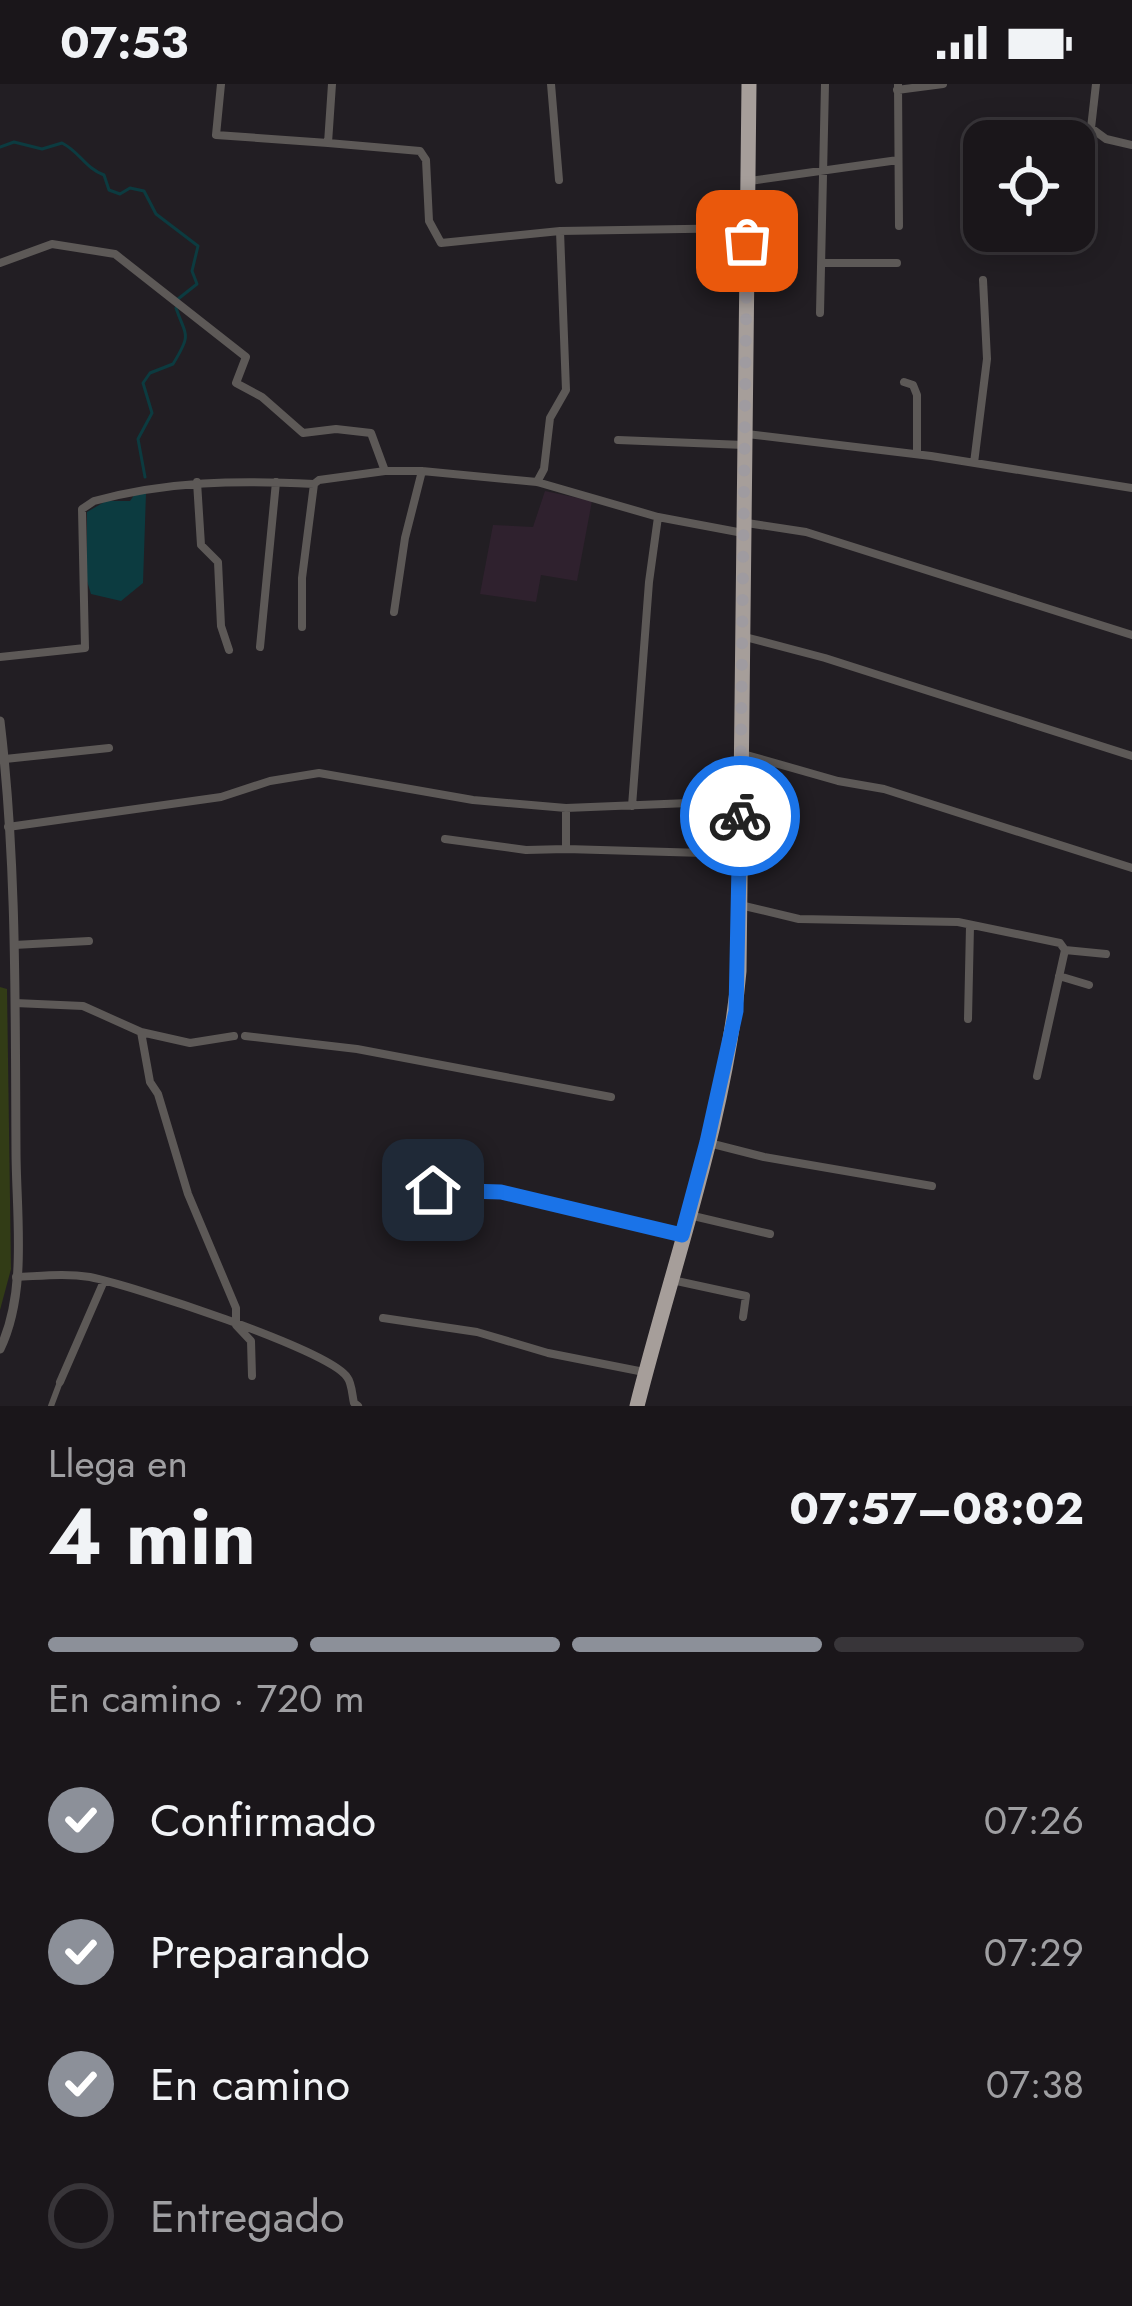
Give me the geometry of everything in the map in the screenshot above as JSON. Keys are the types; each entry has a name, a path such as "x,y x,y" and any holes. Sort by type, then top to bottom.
{"highway":[{"path":"637,1406 707,1142 736,1011 749,84"}],"street":[{"path":"221,84 216,134 414,149 424,154 429,220 441,243 560,231 748,228"},
{"path":"328,143 332,84"},
{"path":"551,84 559,180"},
{"path":"820,313 825,84"},
{"path":"899,226 898,87 943,84"},
{"path":"1096,84 1091,128 1106,139 1132,145"},
{"path":"748,182 898,160"},
{"path":"536,482 544,469 550,418 566,390 560,231"},
{"path":"0,263 52,244 115,254 246,357 236,383 262,397 303,433 336,429 371,434 385,471"},
{"path":"822,263 897,263"},
{"path":"974,463 987,359 983,280"},
{"path":"904,382 913,385 917,395 916,454"},
{"path":"618,440 746,440 916,454 1132,488"},
{"path":"394,612 422,470"},
{"path":"0,657 85,648 82,509 94,501 197,482 314,484 385,471 422,470 536,482 658,517 806,532 1132,635"},
{"path":"197,482 201,545 218,562 221,626 229,650"},
{"path":"260,647 276,482"},
{"path":"302,627 302,578 314,484"},
{"path":"632,806 658,517"},
{"path":"743,637 844,664 1132,756"},
{"path":"0,721 15,1003 16,1277 8,1333 0,1349"},
{"path":"4,759 109,748"},
{"path":"742,753 884,789 1132,868"},
{"path":"8,827 221,797 270,781 319,773 473,800 566,808 740,801"},
{"path":"566,808 566,849"},
{"path":"445,839 526,850 740,854"},
{"path":"738,905 799,919 958,922 1060,943 1065,950 1037,1076"},
{"path":"968,1019 970,926"},
{"path":"13,945 89,940"},
{"path":"1065,950 1106,954"},
{"path":"1059,976 1088,985"},
{"path":"15,1003 83,1006 142,1032 190,1043 234,1036"},
{"path":"142,1032 150,1082 158,1094 188,1194 236,1308 236,1325 251,1341 252,1376"},
{"path":"245,1036 356,1049 611,1097"},
{"path":"707,1142 764,1157 932,1186"},
{"path":"404,1190 501,1192 682,1235"},
{"path":"687,1214 770,1234"},
{"path":"16,1277 45,1274 104,1281 275,1335 349,1378 353,1403 358,1406"},
{"path":"670,1280 746,1296 743,1317"},
{"path":"51,1406 104,1281"},
{"path":"383,1318 477,1332 548,1353 645,1372"}],"shaded area":[{"path":"545,491 592,501 577,581 541,575 536,602 480,594 493,525 533,527"}],"green space":[{"path":"0,987 7,989 11,1269 0,1310"}],"water":[{"path":"146,493 143,583 121,601 91,594 87,512 106,501 130,501 135,494"}],"waterway":[{"path":"0,147 14,142 42,149 62,143 104,175 109,190 120,194 130,188 144,191 156,214 198,246 192,271 197,284 178,299"},
{"path":"145,477 138,439 152,413 143,383 150,373 173,364 183,346 185,335 176,308"}],"way so far":[{"path":"740,816 747,241"}],"route":[{"path":"433,1190 501,1192 682,1235 736,1011 740,816"}]}
